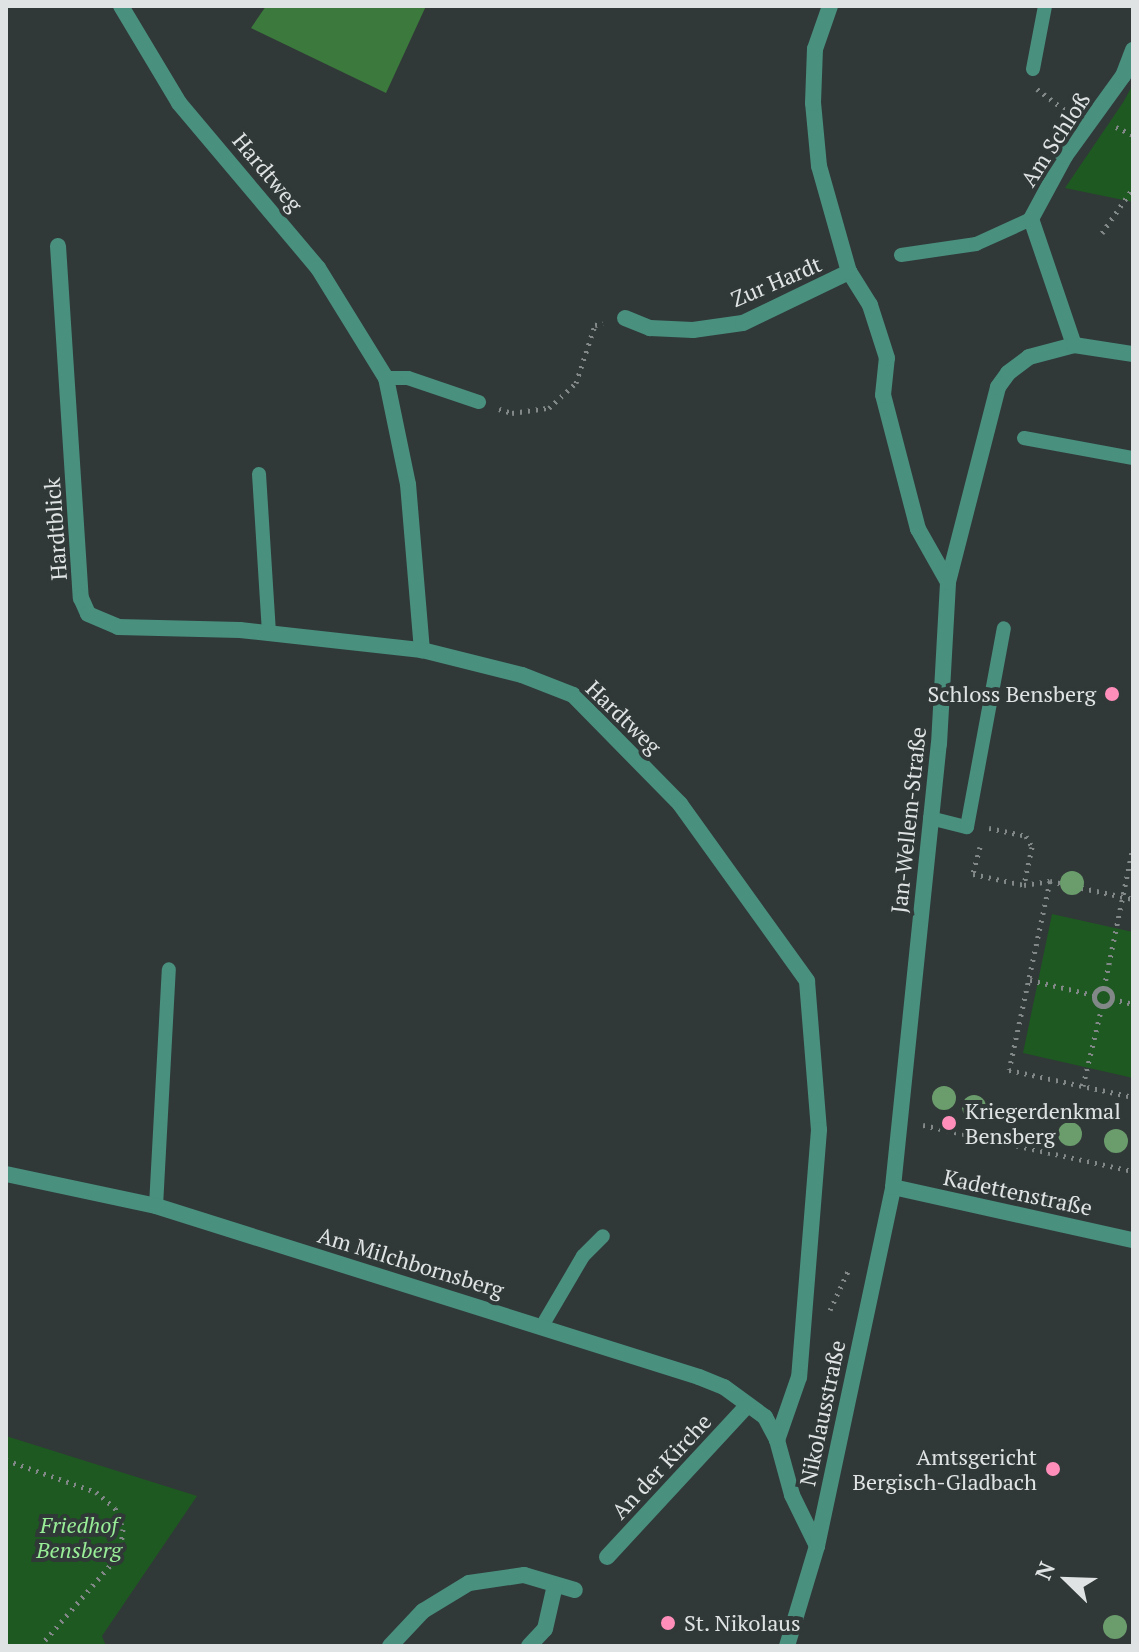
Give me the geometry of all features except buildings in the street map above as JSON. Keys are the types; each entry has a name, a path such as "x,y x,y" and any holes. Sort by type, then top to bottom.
{"street":[{"name":"Hardtweg","path":"121,6 179,103 290,231 386,378 408,484 422,650 522,675 573,695 680,804 807,981 819,1130 799,1377 777,1440"},
{"path":"830,6 815,49 813,103 819,166 849,272 870,305 887,358 883,395 918,529 948,582"},
{"name":"Am Schloß","path":"1074,345 1031,219 1123,76 1133,50"},
{"name":"Hardtblick","path":"58,246 81,598 88,614 118,627 269,634 422,650"},
{"name":"Zur Hardt","path":"625,318 650,328 693,330 743,323 849,272"},
{"path":"948,582 998,387 1029,357 1074,345 1133,354"},
{"name":"Jan-Wellem-Straße","path":"893,1187 930,818 948,582"},
{"name":"Am Milchbornsberg","path":"6,1174 156,1206 699,1377 765,1417 777,1440"},
{"name":"Kadettenstraße","path":"893,1187 1133,1240"},
{"name":"Nikolausstraße","path":"787,1646 817,1546 893,1187"},
{"name":"An der Kirche","path":"607,1557 748,1405"},
{"path":"777,1440 792,1495 817,1546"},
{"path":"390,1646 423,1611 469,1583 524,1575 575,1590"},
{"path":"529,1646 545,1629 555,1585"}],"lane":[{"path":"1033,69 1045,6"},
{"path":"901,255 976,244 1031,219"},
{"path":"386,378 408,378 479,402"},
{"path":"1024,438 1133,458"},
{"path":"259,474 269,634"},
{"path":"930,818 967,827 1004,628"},
{"path":"156,1206 169,969"},
{"path":"542,1326 583,1256 603,1236"}],"path":[{"path":"1033,69 1037,89 1088,127"},
{"path":"1102,233 1133,188"},
{"path":"479,402 512,413 549,408 576,383 592,336"},
{"path":"1024,885 1032,847 1026,836 984,827 973,874 1024,885 1050,881 1133,899"},
{"path":"1094,995 1104,988 1133,847"},
{"path":"1050,881 1009,1070 1133,1097"},
{"path":"1030,980 1094,995 1102,1006"},
{"path":"1104,988 1112,999 1133,1004"},
{"path":"1083,1086 1102,1006 1112,999"},
{"path":"900,1121 1133,1171"},
{"path":"824,1324 855,1256"},
{"path":"6,1460 96,1492 115,1508 123,1529 120,1554 40,1646"}],"green space":[{"path":"266,6 426,6 386,93 251,28"},
{"path":"1133,84 1133,202 1065,188 1124,101"},
{"path":"1052,914 1133,932 1133,1078 1023,1053"},
{"name":"Friedhof Bensberg","path":"6,1436 197,1496 102,1636 106,1646 6,1646"}],"place":[{"name":"Schloss Bensberg","path":"1112,694"},
{"name":"Kriegerdenkmal Bensberg","path":"949,1123"},
{"name":"Amtsgericht Bergisch-Gladbach","path":"1053,1469"},
{"name":"St. Nikolaus","path":"668,1623"}]}
